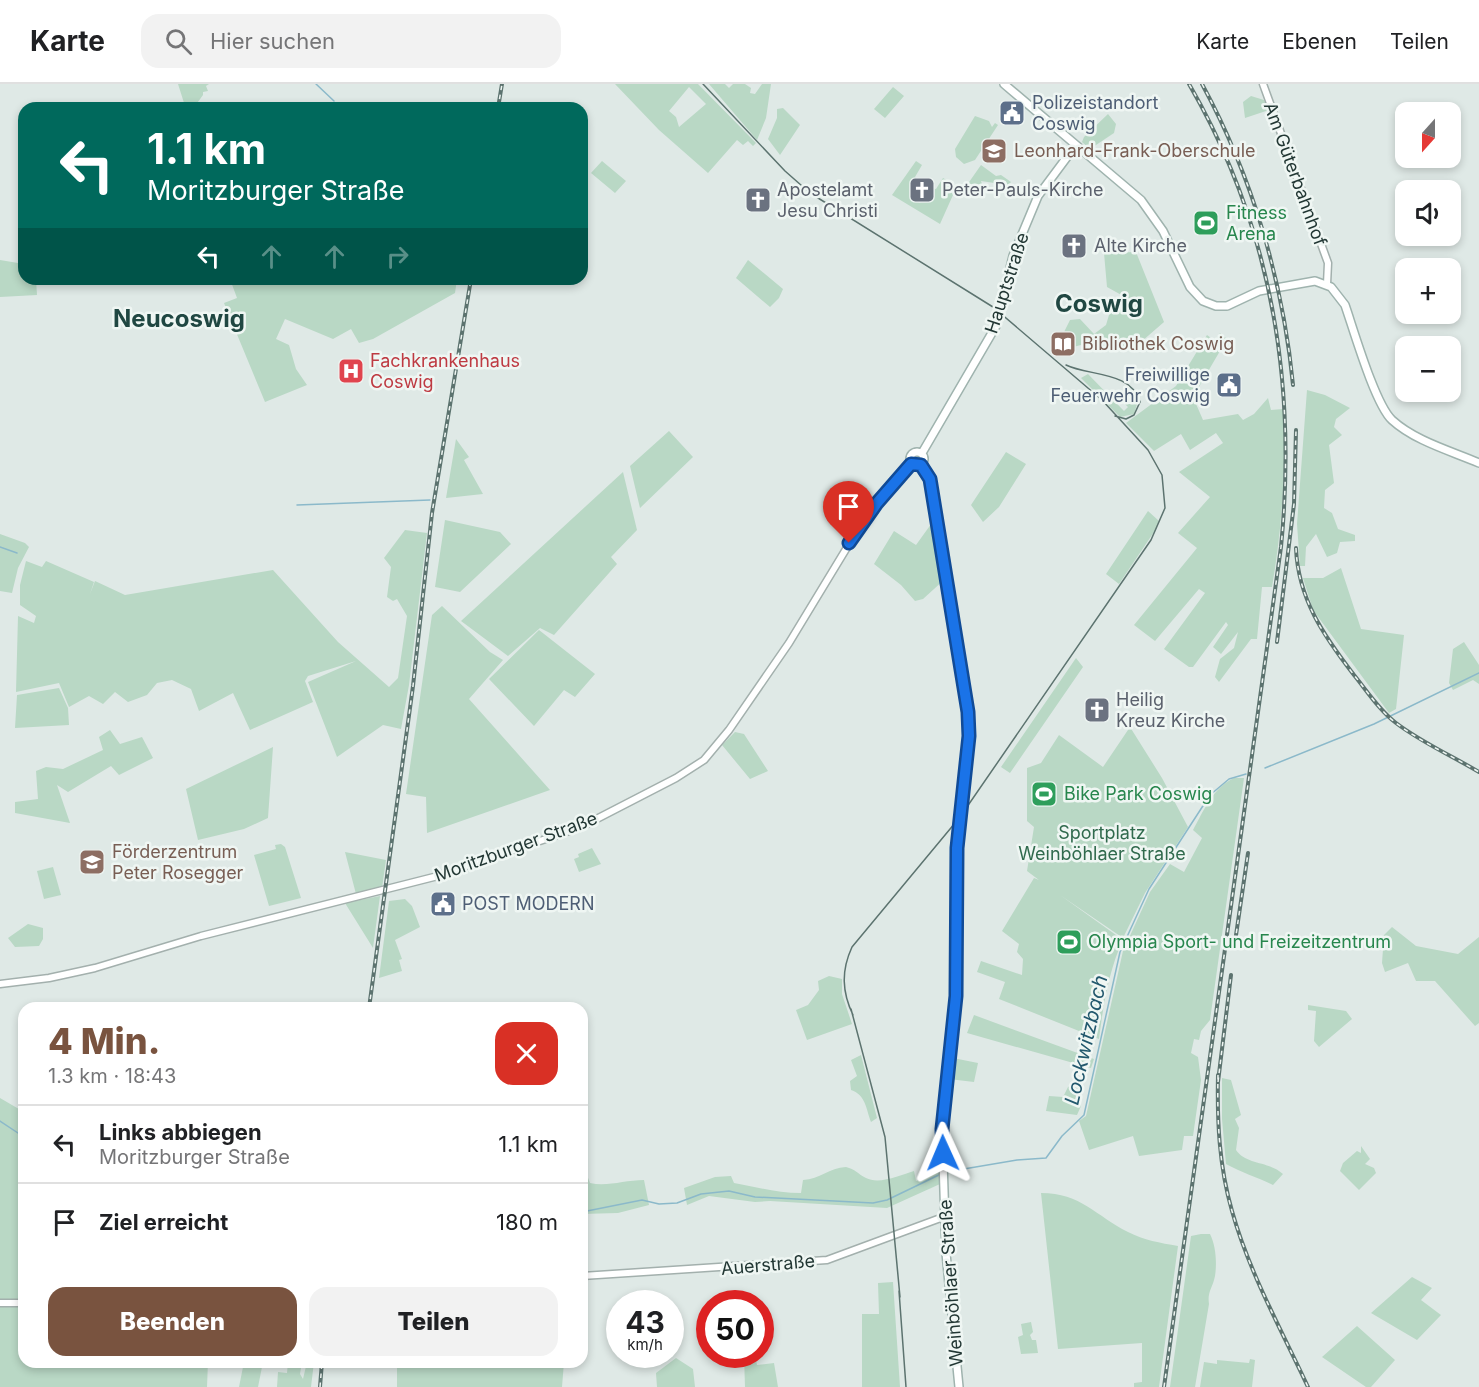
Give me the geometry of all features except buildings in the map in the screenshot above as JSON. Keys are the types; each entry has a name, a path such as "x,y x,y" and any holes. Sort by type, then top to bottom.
{"main road":[{"path":"1004,84 1123,183 1151,212 1190,288 1203,301 1216,306 1227,306 1259,291 1303,282 1324,283 1338,293 1345,305 1380,402 1390,418 1402,428 1479,463"},
{"name":"Hauptstraße","path":"922,453 996,326 1013,256 1038,196 1076,145"},
{"path":"922,453 924,459 921,465 911,464 912,454 922,453"},
{"name":"Weinböhlaer Straße","path":"921,465 930,479 968,712 969,736 957,848 956,996 942,1129 946,1260 959,1387"}],"street":[{"name":"Am Güterbahnhof","path":"1263,84 1328,263 1324,283"},
{"name":"Moritzburger Straße","path":"0,984 50,978 95,968 201,936 434,877 581,827 676,778 704,760 729,730 789,643 857,531 898,477 911,464"},
{"name":"Auerstraße","path":"588,1276 827,1260 946,1216"},
{"path":"0,1303 18,1303"}],"green space":[{"path":"178,84 209,84 206,86 208,91 203,92 198,102 184,102"},
{"path":"615,84 698,84 756,143 753,146 748,141 743,145 737,140 708,173 659,130","holes":["689,87 706,104 679,127 676,117 669,111"]},
{"path":"709,84 725,84 729,88 733,84 745,84 751,88 750,93 755,94 762,84 771,84 766,118 757,140"},
{"path":"893,87 904,96 885,118 874,109"},
{"path":"1251,96 1264,100 1269,110 1245,118 1243,102"},
{"path":"783,108 800,125 780,155 768,139 777,118 777,109"},
{"path":"1108,114 1116,124 1114,133 1090,149 1082,142 1084,137"},
{"path":"975,116 989,121 992,127 995,123 998,125 975,160 964,164 956,157 955,149"},
{"path":"602,161 626,181 615,193 591,173"},
{"path":"916,161 922,165 915,177 921,182 913,199 920,203 931,188 936,189 943,178 957,186 940,224 892,195"},
{"path":"981,165 996,176 1001,175 1011,182 1003,190 1000,189 1001,184 981,181 982,184 967,185"},
{"path":"1136,252 1164,322 1141,342 1125,349 1112,352 1081,345 1073,347 1060,331 1064,332 1070,320 1080,319 1094,334 1106,325 1109,315 1125,297 1107,287 1104,253"},
{"path":"0,260 18,263 18,285 36,285 37,295 0,297"},
{"path":"748,260 783,289 779,298 770,307 736,278"},
{"path":"232,285 456,285 455,293 373,339 359,343 351,329 333,339 285,319 276,339 289,345 296,369 307,385 265,402 224,303 237,298"},
{"path":"1220,333 1227,339 1193,397 1203,420 1238,414 1243,420 1254,414 1268,398 1271,410 1283,409 1284,454 1281,521 1272,587 1262,587 1257,639 1251,639 1219,682 1215,677 1220,659 1234,648 1238,632 1221,654 1213,647 1228,625 1226,622 1193,667 1189,667 1164,649 1205,593 1199,589 1155,641 1134,625 1197,548 1178,533 1210,497 1179,472 1223,443 1216,433 1190,450 1181,434 1154,451 1126,423 1176,386 1207,335 1215,341"},
{"path":"1088,374 1124,411 1128,407 1121,400 1132,391 1138,401 1134,414 1120,417 1081,378"},
{"path":"1307,390 1325,395 1350,408 1336,419 1334,427 1342,435 1329,445 1334,483 1325,490 1324,508 1332,513 1338,529 1355,535 1355,541 1340,542 1337,553 1327,557 1316,534 1306,547 1305,566 1300,566 1297,524"},
{"path":"669,431 693,457 640,508 630,466"},
{"path":"456,439 469,457 464,460 483,494 446,498"},
{"path":"1006,452 1026,464 999,507 983,522 971,505"},
{"path":"623,472 637,530 611,557 617,564 554,635 540,628 508,656 461,621"},
{"path":"1148,511 1159,521 1156,529 1119,584 1106,574"},
{"path":"445,520 500,532 511,544 460,592 435,587"},
{"path":"934,520 945,579 923,599 915,601 901,585 874,564 894,531 916,545"},
{"path":"405,530 427,533 409,685 401,729 383,725 337,757 308,682 356,661 308,676 305,681 313,702 250,730 233,693 199,711 191,689 172,680 157,683 147,695 128,702 115,692 103,704 89,696 69,707 59,683 16,692 18,616 34,623 36,616 20,605 20,585 26,561 42,567 46,561 94,582 90,594 95,581 125,595 273,570 338,642 389,687 398,678 407,616 397,599 393,601 387,597 391,567 384,558"},
{"path":"0,534 25,543 29,547 18,568 12,593 0,591"},
{"path":"1341,568 1361,629 1404,635 1396,709 1389,713 1313,610 1303,578 1323,578"},
{"path":"442,606 490,652 503,660 469,699 550,790 427,833 426,797 406,794 432,615"},
{"path":"539,630 595,674 575,697 564,690 534,726 489,679"},
{"path":"1464,642 1479,665 1479,684 1473,680 1453,690 1449,683 1453,649"},
{"path":"1076,658 1083,667 1010,773 1001,767"},
{"path":"59,688 68,708 69,725 15,728 17,695"},
{"name":"Sportplatz Weinböhlaer Straße","path":"1130,727 1162,778 1188,827 1145,893 1123,938 1060,895 1123,940 1110,976 1099,1039 999,999 1005,982 977,972 981,961 1022,975 1023,959 1017,952 1019,944 1002,931 1034,878 1039,880 1027,871 1034,827 1027,821 1027,768 1041,763 1059,735 1103,767"},
{"path":"110,730 120,744 142,737 153,758 119,775 111,766 68,792 57,785 70,823 15,813 15,802 38,799 36,771 46,767 63,769 103,750 99,737"},
{"path":"735,732 744,734 768,771 750,779 722,745"},
{"path":"273,747 268,818 244,829 198,840 186,789"},
{"path":"1234,778 1244,778 1210,1020 1201,1031 1199,1040 1194,1039 1191,1053 1198,1057 1201,1080 1193,1136 1184,1136 1182,1150 1139,1156 1133,1136 1089,1150 1079,1121 1086,1116 1123,951 1150,892 1170,864 1184,872 1202,838 1193,830 1205,807 1220,788"},
{"path":"281,844 285,847 301,898 269,906 254,855 276,849 275,845"},
{"path":"592,848 601,864 579,872 574,859 579,857 578,854"},
{"path":"345,852 386,860 382,888 356,894"},
{"path":"53,867 61,895 44,899 37,871"},
{"path":"380,896 373,948 345,903"},
{"path":"405,899 412,906 420,927 395,940 402,959 399,960 402,971 379,978 389,901"},
{"path":"28,924 43,928 43,939 39,946 15,947 8,938"},
{"path":"1392,927 1416,946 1458,954 1479,937 1479,1023 1475,1026 1435,981 1416,981 1408,963 1385,972 1382,963 1384,935"},
{"path":"829,976 842,979 842,994 852,1024 807,1040 796,1010 808,1005 819,990 818,981"},
{"path":"1308,1005 1346,1011 1352,1019 1319,1047 1314,1041 1316,1011 1308,1010"},
{"path":"974,1015 1094,1059 1091,1068 967,1033"},
{"path":"861,1055 877,1118 871,1122 863,1099 851,1090 850,1081 857,1076 851,1060"},
{"path":"953,1058 978,1063 974,1082 949,1079"},
{"path":"1222,1078 1231,1080 1241,1115 1235,1119 1239,1128 1236,1150 1240,1155 1283,1174 1273,1185 1226,1164 1222,1119"},
{"path":"1072,1085 1078,1089 1081,1106 1077,1115 1046,1111 1049,1096 1063,1097 1068,1087"},
{"path":"0,1098 18,1108 18,1368 208,1368 207,1387 0,1387"},
{"path":"1361,1146 1370,1159 1365,1164 1374,1168 1376,1173 1359,1190 1340,1171 1343,1163 1357,1151 1361,1153"},
{"path":"846,1167 871,1180 890,1179 914,1171 916,1181 939,1170 940,1184 887,1208 755,1202 709,1196 687,1205 684,1188 715,1177 731,1176 734,1183 775,1191 801,1193 803,1180"},
{"path":"588,1178 590,1183 596,1184 644,1180 649,1205 618,1213 588,1214"},
{"path":"1041,1193 1055,1194 1078,1201 1134,1235 1178,1246 1159,1387 1134,1387 1134,1383 1142,1382 1142,1343 1058,1349"},
{"path":"1210,1234 1215,1249 1216,1266 1195,1387 1170,1387 1191,1236"},
{"path":"1412,1277 1432,1288 1421,1300 1441,1315 1417,1340 1371,1313"},
{"path":"893,1282 900,1387 862,1387 862,1314 879,1314 878,1283"},
{"path":"1031,1322 1033,1332 1030,1335 1032,1340 1036,1340 1038,1353 1021,1354 1018,1337 1023,1335 1021,1324"},
{"path":"1357,1326 1395,1360 1371,1387 1366,1387 1322,1357"},
{"path":"1250,1359 1255,1360 1252,1387 1200,1387 1204,1362 1217,1364 1217,1360 1249,1363"},
{"path":"684,1363 693,1369 695,1387 657,1387 656,1373 663,1368 684,1368"},
{"path":"774,1363 778,1387 745,1387 744,1368 774,1368"},
{"path":"243,1368 262,1368 258,1387 239,1387"},
{"path":"287,1368 301,1368 300,1374 303,1379 306,1368 313,1368 311,1387 277,1387 278,1372 287,1373"},
{"path":"397,1368 564,1368 562,1387 397,1387"}],"waterway":[{"path":"316,84 334,101"},
{"path":"297,505 430,500"},
{"path":"0,547 17,553"},
{"name":"Lockwitzbach","path":"1265,768 1374,724 1479,673"},
{"name":"Lockwitzbach","path":"946,1172 1017,1160 1046,1158 1062,1136 1084,1115 1120,952 1149,889 1210,795 1229,779 1246,774"},
{"name":"Lockwitzbach","path":"0,1121 18,1133"},
{"name":"Lockwitzbach","path":"588,1211 642,1200 659,1204 677,1203 701,1194 729,1191 755,1197 873,1203 887,1200 941,1174"}],"tram line":[{"path":"703,84 785,171 810,193 993,307 1102,400 1148,450 1162,475 1165,508 1151,540 960,817 852,947 848,956 844,981 853,1015"},
{"path":"1066,365 1119,380 1135,392 1140,402 1134,415 1126,419 1115,416"},
{"path":"851,1009 885,1137 900,1297"},
{"path":"899,1291 906,1387"}],"railway":[{"path":"499,102 502,84"},
{"path":"1164,1387 1281,547 1285,486 1285,426 1281,367 1272,308 1259,250 1241,194 1217,138 1189,84"},
{"path":"1202,84 1236,155 1262,230 1282,307 1293,385"},
{"path":"370,1002 413,686 432,513 470,285"},
{"path":"1277,642 1294,504 1296,430"},
{"path":"1296,548 1302,584 1314,616 1333,646 1374,700 1390,718 1406,730 1479,772"},
{"path":"1235,942 1248,853"},
{"path":"1218,1082 1231,975"},
{"path":"1218,1075 1220,1143 1224,1177 1232,1211 1256,1278 1308,1387"},
{"path":"320,1387 322,1368"}],"place":[{"name":"Polizeistandort Coswig","path":"1012,113"},
{"name":"Leonhard-Frank-Oberschule","path":"994,151"},
{"name":"Peter-Pauls-Kirche","path":"922,190"},
{"name":"Apostelamt Jesu Christi","path":"758,200"},
{"name":"Fitness Arena","path":"1206,223"},
{"name":"Alte Kirche","path":"1074,246"},
{"name":"Bibliothek Coswig","path":"1063,344"},
{"name":"Fachkrankenhaus Coswig","path":"351,371"},
{"name":"Freiwillige Feuerwehr Coswig","path":"1229,385"},
{"name":"Heilig Kreuz Kirche","path":"1097,710"},
{"name":"Bike Park Coswig","path":"1044,794"},
{"name":"Förderzentrum Peter Rosegger","path":"92,862"},
{"name":"POST MODERN","path":"443,904"},
{"name":"Olympia Sport- und Freizeitzentrum","path":"1069,942"}],"district":[{"name":"Coswig","path":"1099,304"},
{"name":"Neucoswig","path":"179,319"}],"route":[{"path":"849,543 898,477 911,464 921,465 930,479 954,617 968,712 969,736 957,848 956,996 942,1129 943,1153"}]}
